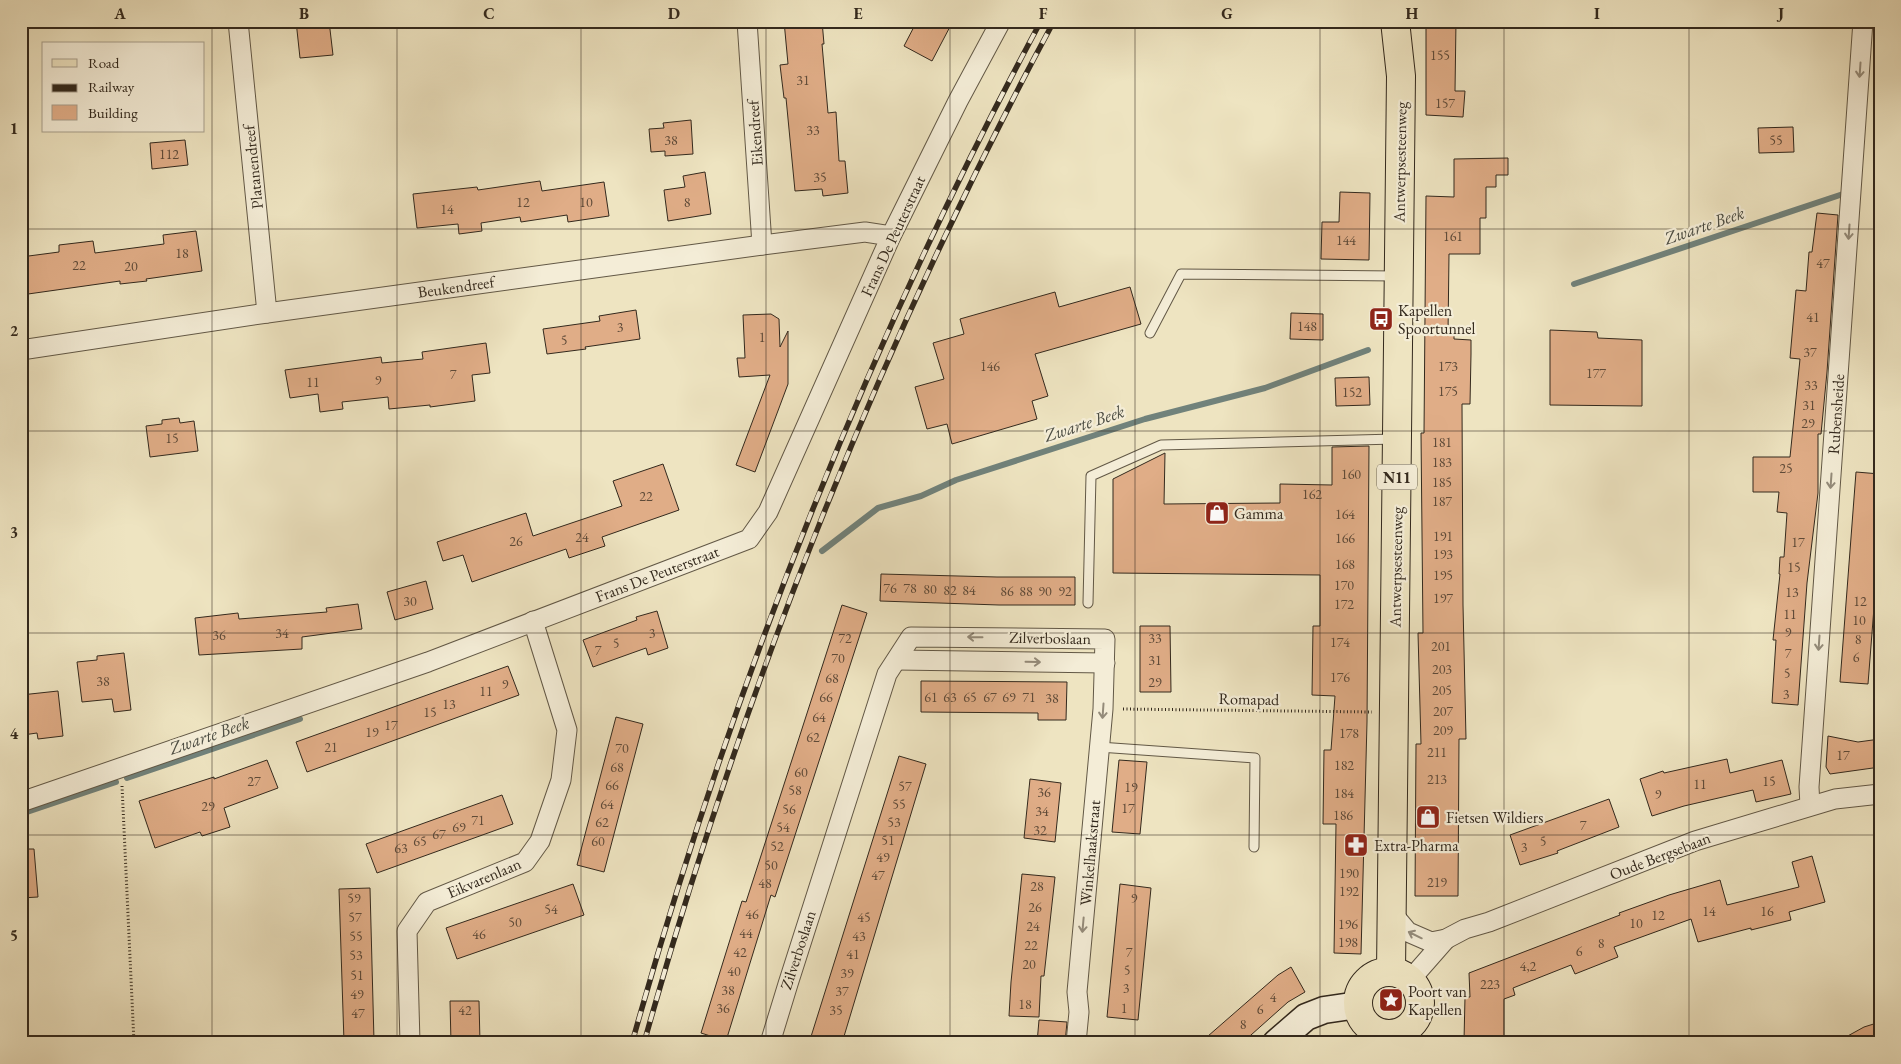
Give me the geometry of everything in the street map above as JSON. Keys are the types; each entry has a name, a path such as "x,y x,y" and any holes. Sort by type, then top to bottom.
{"main road":[{"name":"Antwerpsesteenweg","path":"1399,28 1401,76 1392,913 1400,976"},
{"path":"1358,1005 1364,985 1376,975 1400,976"},
{"name":"N11","path":"1358,1005 1360,1014 1365,1022 1372,1029 1390,1038 1407,1028 1414,1021 1418,1013 1419,995 1416,987 1400,976"}],"street":[{"name":"Platanendreef","path":"238,21 267,313"},
{"name":"Eikendreef","path":"747,21 762,246"},
{"name":"Frans De Peuterstraat","path":"21,802 428,662 749,539 768,512 891,236 958,101 1001,21"},
{"name":"Rubensheide","path":"1810,806 1810,777 1863,21"},
{"name":"Beukendreef","path":"21,350 267,313 865,232 891,236"},
{"name":"Eikvarenlaan","path":"410,1043 407,931 427,902 525,862 540,841 561,780 568,730 533,622"},
{"name":"Zilverboslaan","path":"770,1043 887,674 897,660 1105,663"},
{"name":"Winkelhaakstraat","path":"1076,1043 1079,1012 1077,992 1100,747 1105,663"},
{"name":"Oude Bergsebaan","path":"1400,976 1446,939 1465,930 1695,841 1835,799 1880,794"},
{"name":"Oude Bergsebaan","path":"1392,913 1408,932 1414,935 1431,942 1446,939"},
{"path":"1276,1043 1306,1016 1324,1010 1358,1005"}],"lane":[{"path":"1150,332 1181,274 1399,276"},
{"path":"1088,603 1091,476 1161,445 1397,439"},
{"path":"1100,747 1255,758 1254,847"}],"path":[{"name":"Romapad","path":"1103,709 1395,712"},
{"path":"121,768 134,1043"}],"building":[{"path":"296,21 329,21 333,55 300,58"},
{"path":"784,21 822,21 828,113 836,112 839,161 845,161 848,193 823,196 822,189 795,191 786,98 784,98 780,65 788,64"},
{"path":"917,21 953,21 932,61 904,46"},
{"path":"1426,21 1456,21 1455,91 1465,91 1463,117 1426,115"},
{"path":"691,120 693,154 665,156 665,151 651,152 649,129 664,128 663,123"},
{"path":"1793,127 1794,152 1759,153 1758,128"},
{"path":"185,140 188,165 152,169 150,143"},
{"path":"1508,158 1508,175 1496,175 1496,187 1486,187 1486,218 1480,218 1480,254 1449,254 1448,334 1454,334 1454,339 1471,340 1470,404 1462,404 1466,739 1459,739 1458,896 1415,896 1416,744 1421,744 1418,633 1423,633 1421,433 1424,433 1426,196 1454,197 1454,159"},
{"path":"705,172 711,214 668,221 664,190 685,187 683,176"},
{"path":"540,181 542,191 604,182 609,216 568,222 567,215 521,222 520,217 481,223 482,231 459,234 458,224 417,228 413,194 477,187 478,190"},
{"path":"1340,192 1370,193 1369,260 1321,259 1322,222 1339,222"},
{"path":"1817,213 1838,215 1827,372 1821,434 1818,434 1818,493 1807,583 1798,705 1772,703 1776,640 1773,640 1780,557 1784,557 1787,513 1777,512 1779,492 1753,492 1753,457 1790,457 1800,359 1790,358 1796,290 1806,291 1809,252 1812,252"},
{"path":"196,231 202,271 146,279 147,281 120,284 120,281 21,295 21,257 59,252 59,245 93,241 95,253 164,244 163,235"},
{"path":"1130,287 1141,324 1035,354 1048,396 1032,401 1037,419 952,444 947,424 927,429 915,387 944,379 933,343 964,334 960,319 1055,292 1059,307"},
{"path":"636,310 640,339 547,354 543,329 600,321 599,316"},
{"path":"1291,313 1323,314 1323,340 1290,339"},
{"path":"771,314 779,319 780,347 788,331 788,384 755,472 736,465 770,375 739,377 737,358 745,358 743,315"},
{"path":"1550,330 1597,332 1598,338 1642,340 1642,406 1550,405"},
{"path":"486,343 490,373 472,375 475,401 430,407 430,405 389,409 388,397 342,402 343,409 320,412 318,394 290,398 285,370 381,357 382,363 423,359 422,352"},
{"path":"1369,377 1370,405 1336,406 1335,378"},
{"path":"179,418 180,423 194,421 198,451 150,457 146,426 162,424 162,420"},
{"path":"1369,446 1367,722 1361,954 1334,953 1336,824 1323,824 1324,750 1331,750 1335,696 1312,695 1313,626 1320,626 1320,575 1113,573 1113,479 1165,453 1164,504 1280,503 1280,484 1332,485 1332,447"},
{"path":"663,464 679,510 602,537 605,546 569,558 566,549 472,582 463,555 443,561 437,542 526,513 533,536 622,506 613,481"},
{"path":"1856,472 1880,474 1880,531 1868,684 1840,682"},
{"path":"881,574 1075,577 1075,605 999,605 880,601"},
{"path":"426,581 433,609 395,620 387,592"},
{"path":"358,604 362,629 302,637 302,649 199,655 195,618 238,613 239,619 327,612 326,608"},
{"path":"842,605 867,613 775,897 771,895 726,1041 701,1033 742,901 746,902"},
{"path":"657,611 668,648 648,655 646,648 593,667 583,640 637,620 636,617"},
{"path":"1140,626 1170,626 1171,692 1140,692"},
{"path":"124,653 131,710 114,712 112,699 82,702 77,662 97,660 97,656"},
{"path":"508,666 519,695 307,772 296,742"},
{"path":"921,681 1067,682 1066,720 1038,720 1038,713 921,712"},
{"path":"58,691 63,736 38,739 37,733 23,735 21,695"},
{"path":"616,717 643,724 604,872 577,865"},
{"path":"1828,736 1858,742 1880,739 1880,767 1830,774 1826,767"},
{"path":"899,756 926,764 842,1043 809,1043"},
{"path":"1727,759 1730,773 1782,760 1791,794 1756,802 1753,790 1684,806 1652,816 1640,779 1663,771 1664,773"},
{"path":"267,760 278,788 224,808 230,827 202,836 200,832 155,848 139,801 214,777 214,779"},
{"path":"1119,760 1147,762 1140,834 1112,832"},
{"path":"1030,779 1061,783 1055,842 1024,838"},
{"path":"502,795 513,824 377,873 366,844"},
{"path":"1609,799 1619,827 1557,851 1558,853 1520,865 1510,835"},
{"path":"21,849 34,849 38,897 21,898"},
{"path":"1812,856 1825,902 1789,912 1791,920 1698,942 1691,919 1614,947 1618,957 1575,974 1571,965 1513,988 1515,995 1504,999 1504,1042 1464,1041 1465,997 1470,997 1469,973 1620,915 1619,913 1669,895 1720,880 1727,905 1799,887 1792,862"},
{"path":"1022,874 1055,877 1044,976 1041,976 1039,1017 1009,1016"},
{"path":"573,884 584,915 457,959 446,928"},
{"path":"1120,884 1151,888 1138,1020 1107,1017"},
{"path":"370,888 374,1041 344,1042 339,889"},
{"path":"1291,967 1305,992 1288,1002 1242,1043 1200,1043 1278,975"},
{"path":"450,1001 479,1001 480,1043 451,1043"},
{"path":"1039,1020 1067,1022 1065,1043 1037,1043"},
{"path":"1880,1022 1880,1043 1835,1043 1864,1027"}],"waterway":[{"name":"Zwarte Beek","path":"1574,284 1843,194"},
{"name":"Zwarte Beek","path":"822,551 878,508 921,496 956,480 1145,419 1265,388 1368,350"},
{"name":"Zwarte Beek","path":"127,778 300,719"},
{"name":"Zwarte Beek","path":"21,814 116,782"}],"railway":[{"path":"632,1043 671,910 713,779 759,649 808,521 861,394 917,268 977,144 1041,21"},
{"path":"644,1043 683,910 726,779 771,649 820,521 873,394 930,268 990,144 1054,21"}],"place":[{"name":"Kapellen Spoortunnel","path":"1381,319"},
{"name":"Gamma","path":"1217,513"},
{"name":"Fietsen Wildiers","path":"1428,817"},
{"name":"Extra-Pharma","path":"1356,845"},
{"name":"Poort van Kapellen","path":"1391,1000"}]}
